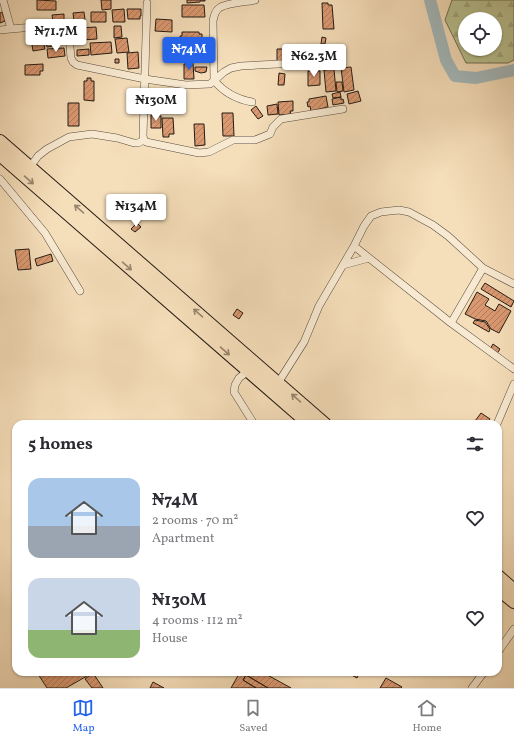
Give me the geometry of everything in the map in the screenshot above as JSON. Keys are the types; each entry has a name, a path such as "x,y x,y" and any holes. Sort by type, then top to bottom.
{"highway":[{"path":"0,140 321,420"},
{"path":"0,154 304,420"},
{"path":"502,580 514,590"},
{"path":"502,592 514,602"}],"street":[{"path":"3,0 11,29"},
{"path":"252,102 235,98 225,92 214,80 213,22 214,14 218,9 224,6 255,0"},
{"path":"144,140 147,3"},
{"path":"0,30 66,24 68,25 71,58 73,62 145,79 186,85 210,84 231,68 336,61"},
{"path":"144,140 146,142 199,153 209,152 233,140 255,140 270,134 273,127 281,119 343,109"},
{"path":"30,166 38,156 47,149 69,136 92,134 117,138 134,143 144,140"},
{"path":"0,179 45,233 80,292"},
{"path":"278,382 304,342 319,306 371,216 381,212 398,210 409,212 433,225 448,236 483,268 514,284"},
{"path":"354,246 451,323 514,369"},
{"path":"343,265 369,258"},
{"path":"451,323 483,268"},
{"path":"248,371 239,378 235,385 234,392 252,420"},
{"path":"499,420 514,384"},
{"path":"502,646 514,628"},
{"path":"472,688 481,676"}],"green space":[{"path":"452,0 514,0 514,60 508,63 466,63 463,56 502,56 502,12 458,12 458,47 445,20"}],"building":[{"path":"37,0 56,1 56,10 37,10"},
{"path":"101,0 111,0 111,9 102,10"},
{"path":"187,0 205,0 205,1 187,3"},
{"path":"322,3 332,5 334,29 323,29"},
{"path":"182,5 204,5 205,17 182,17"},
{"path":"124,9 125,22 113,22 112,10"},
{"path":"127,9 141,9 140,19 128,19"},
{"path":"2,12 5,21 0,23 0,13"},
{"path":"84,12 85,20 74,21 73,13"},
{"path":"91,12 106,12 106,22 91,22"},
{"path":"64,14 64,21 53,22 52,15"},
{"path":"156,19 172,20 172,32 155,31"},
{"path":"114,26 121,26 122,37 114,38"},
{"path":"96,27 97,39 80,40 80,28"},
{"path":"40,31 43,31 43,36 40,36"},
{"path":"57,32 60,45 47,47 45,35"},
{"path":"182,32 199,32 199,34 202,34 202,46 181,44 180,36 182,36"},
{"path":"42,36 45,49 33,51 31,38"},
{"path":"322,37 326,38 325,44 321,44"},
{"path":"127,38 129,52 117,53 115,39"},
{"path":"111,42 112,53 91,55 90,43"},
{"path":"309,46 319,46 319,59 309,60"},
{"path":"64,48 65,56 48,58 47,49"},
{"path":"89,49 89,55 77,56 77,50"},
{"path":"277,49 290,49 290,61 277,61"},
{"path":"138,52 139,68 128,69 127,53"},
{"path":"115,59 119,59 119,63 115,63"},
{"path":"193,63 194,79 184,79 184,64"},
{"path":"43,64 43,71 40,71 40,75 25,75 25,65"},
{"path":"195,67 207,67 206,72 201,73 195,71"},
{"path":"351,67 354,90 344,92 341,68"},
{"path":"334,69 336,91 326,92 324,70"},
{"path":"308,71 320,71 320,85 308,86"},
{"path":"279,73 285,74 284,85 278,85"},
{"path":"87,78 91,78 91,81 94,81 94,101 84,100 84,81 87,81"},
{"path":"336,82 342,82 343,91 337,92"},
{"path":"358,91 361,101 349,104 347,94"},
{"path":"340,92 341,97 333,98 332,94"},
{"path":"326,96 328,107 311,111 307,102 309,102 309,99"},
{"path":"341,97 341,100 343,99 344,103 333,105 332,99"},
{"path":"293,101 293,111 290,111 291,114 279,115 278,102"},
{"path":"68,103 79,103 79,126 68,126"},
{"path":"277,104 278,114 268,115 267,106"},
{"path":"256,106 263,116 258,119 251,110"},
{"path":"222,113 233,113 234,136 223,136"},
{"path":"151,115 161,116 161,128 151,128"},
{"path":"162,118 173,118 174,134 169,134 169,137 163,137"},
{"path":"194,124 204,124 205,145 195,146"},
{"path":"137,223 141,227 135,232 131,229"},
{"path":"29,249 31,269 18,270 15,250"},
{"path":"51,254 53,261 37,266 35,259"},
{"path":"485,283 514,301 511,307 481,289"},
{"path":"477,292 489,299 485,305 495,311 499,304 511,311 499,333 491,329 486,321 475,319 465,314"},
{"path":"237,309 243,313 239,319 233,315"},
{"path":"475,320 485,322 490,329 489,332 473,323"},
{"path":"493,344 500,349 496,355 489,351"},
{"path":"481,413 490,419 489,420 476,420"},
{"path":"39,676 87,676 66,688 47,688"},
{"path":"89,676 95,676 103,688 92,688 85,679"},
{"path":"238,676 245,676 243,680 256,688 231,688"},
{"path":"245,676 248,676 268,688 256,688 243,680"},
{"path":"248,676 269,676 291,688 268,688"},
{"path":"386,678 402,687 380,688"},
{"path":"153,682 164,688 150,688"}],"waterway":[{"path":"430,0 446,60 455,76 476,78 514,70"}]}
